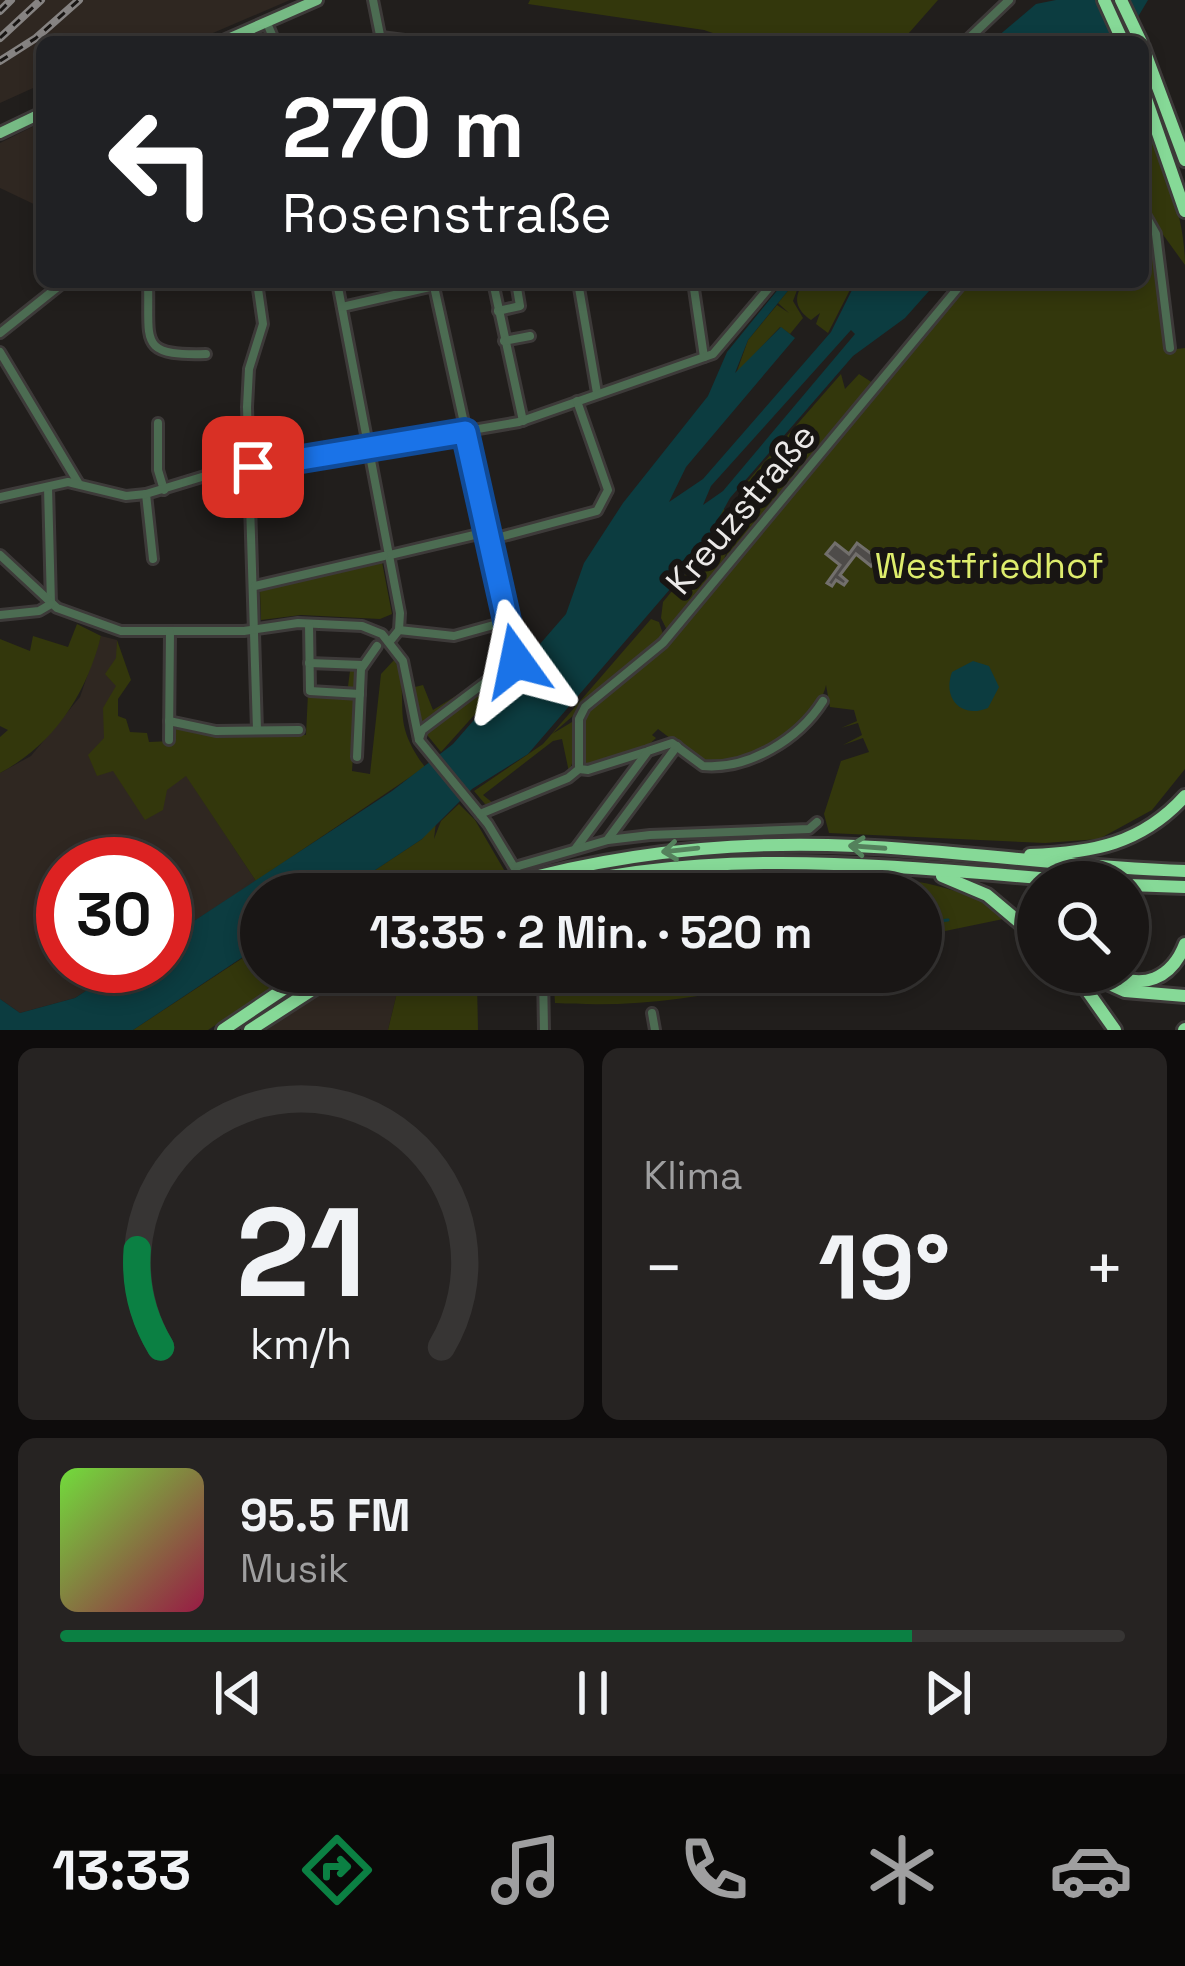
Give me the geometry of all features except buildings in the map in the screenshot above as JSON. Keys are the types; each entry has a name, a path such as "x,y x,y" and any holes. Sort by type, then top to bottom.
{"highway":[{"path":"1104,0 1120,36"},
{"path":"1121,0 1138,36"},
{"path":"1149,64 1185,160"},
{"path":"1149,107 1185,211"},
{"path":"974,856 1081,853 1116,844 1150,827 1185,796"},
{"path":"554,873 684,849 857,846 1185,871"},
{"path":"629,873 728,862 1017,876"},
{"path":"912,868 987,896 1017,921"},
{"path":"1149,889 1185,890"},
{"path":"1149,981 1173,967 1185,944"},
{"path":"223,1030 278,993"},
{"path":"250,1030 307,993"},
{"path":"1092,993 1115,1030"},
{"path":"1149,993 1185,996"}],"main road":[{"path":"236,36 317,0"},
{"path":"0,133 36,116"}],"street":[{"path":"373,0 378,36"},
{"path":"971,36 1009,0"},
{"path":"267,23 272,36"},
{"path":"1149,222 1156,234 1169,348"},
{"path":"0,333 56,288"},
{"path":"148,288 150,340 156,350 165,355 206,354"},
{"path":"257,730 248,377 263,324 258,288"},
{"path":"338,288 399,631"},
{"path":"342,307 417,288"},
{"path":"418,740 422,730 515,663 434,288"},
{"path":"494,288 523,421"},
{"path":"498,311 520,306 518,288"},
{"path":"579,288 597,394"},
{"path":"694,288 704,357"},
{"path":"0,497 79,484 126,496 146,494 249,468 523,421 718,351 769,288"},
{"name":"Kreuzstraße","path":"578,769 579,719 585,707 663,643 958,288"},
{"path":"504,341 530,336"},
{"path":"0,352 79,484"},
{"path":"255,586 597,511 608,490 577,401"},
{"path":"158,423 158,470 164,490"},
{"path":"48,487 51,604"},
{"path":"146,494 153,559"},
{"path":"0,555 51,604 121,631 257,629 309,623 362,626 391,640 406,670 418,740 480,814 518,873"},
{"path":"0,615 39,611 51,604"},
{"path":"399,631 454,636 508,622"},
{"path":"309,623 310,691 360,694"},
{"path":"391,640 399,631"},
{"path":"169,740 170,632"},
{"path":"357,757 362,665 377,646"},
{"path":"309,663 362,665"},
{"path":"480,814 568,778 578,769 588,770 664,742 703,766 743,762 800,728 823,701"},
{"path":"170,721 216,730 299,730"},
{"path":"608,840 676,746"},
{"path":"576,848 649,750"},
{"path":"516,870 608,840 809,830 817,822"},
{"path":"592,825 604,827 608,840"},
{"path":"543,993 544,1030"},
{"path":"652,1013 655,1030"}],"shaded area":[{"path":"0,0 290,0 206,36 36,36 36,87 0,103"},
{"path":"36,125 36,205 0,188 0,143"},
{"path":"101,636 117,640 123,686 111,716 166,790 186,775 251,873 240,873 240,891 192,922 192,837 36,837 36,993 83,993 20,1013 0,999 0,773 31,756 80,697"},
{"path":"317,993 397,993 388,1030 267,1030"}],"green space":[{"path":"530,0 938,0 906,36 722,36 528,4"},
{"path":"1149,128 1176,206 1185,265 1149,215"},
{"name":"Westfriedhof","path":"1149,226 1154,235 1163,339 1168,350 1185,348 1185,769 1152,810 1099,839 1045,843 829,833 824,814 841,761 869,752 863,738 843,745 862,735 858,723 841,728 857,721 854,710 830,707 826,685 815,710 794,732 742,761 704,764 658,729 652,735 656,738 642,751 584,770 586,713 664,645 962,288 1149,288"},
{"path":"790,288 798,288 793,301 803,318 790,334 780,327 736,374 748,340 777,305 789,313 778,303"},
{"path":"801,288 851,288 828,333 816,324 820,313 811,320 802,312"},
{"path":"841,374 845,389 859,374 876,385 725,565 732,524 742,515 736,507 743,496 739,491"},
{"path":"723,508 729,523 725,558 705,593 667,630 661,618 663,602 700,557"},
{"path":"382,562 392,614 380,619 301,615 261,620 260,590"},
{"path":"651,619 659,622 664,637 552,734 572,722 576,752 569,772 562,739 553,741 483,795 494,804 485,804 474,791 543,744"},
{"path":"77,624 101,636 77,698 36,748 0,773 0,737 8,730 0,726 0,639 30,651 33,636 68,647"},
{"path":"117,640 131,680 118,699 118,716 126,719 130,732 147,733 149,742 172,741 175,727 223,734 306,735 308,693 347,694 350,671 359,671 352,771 370,774 381,674 395,659 407,736 425,767 268,873 251,873 186,776 167,790 163,810 145,820 113,771 97,776 88,755 104,738 103,708 116,686 105,674 116,658"},
{"path":"512,661 520,664 441,752 419,725 415,687 423,685 433,710"},
{"path":"459,804 475,820 506,873 371,873 422,839 436,822 434,839 441,821"},
{"path":"942,888 974,898 1013,917 942,932"},
{"path":"240,960 240,993 264,993 208,1030 133,1030"},
{"path":"397,993 477,993 478,1030 388,1030"},
{"path":"554,993 710,993 619,1004 555,1003"}],"water":[{"path":"1148,0 1127,36 998,36 1036,4"},
{"path":"779,288 790,288 748,340 735,373 781,327 795,338 686,467 669,502 703,479 831,332 853,288 932,288 905,318 853,356 730,498 696,559 528,754 472,789 422,839 371,873 267,873 392,791 453,744 566,614 584,563 623,503 708,396 727,352","holes":["851,330 855,334 723,491 703,505 711,486"]},
{"path":"973,661 989,666 999,687 988,708 979,711 963,709 950,691 952,672"},
{"path":"240,891 240,959 192,991 192,922"},
{"path":"83,993 189,993 133,1030 0,1030 0,999 20,1013"}],"waterway":[{"path":"942,921 948,920"}],"railway":[{"path":"0,11 11,0"},
{"path":"0,38 41,0"},
{"path":"38,36 79,0"},
{"path":"0,61 36,38"}],"route":[{"path":"253,467 465,432 516,661"}]}
